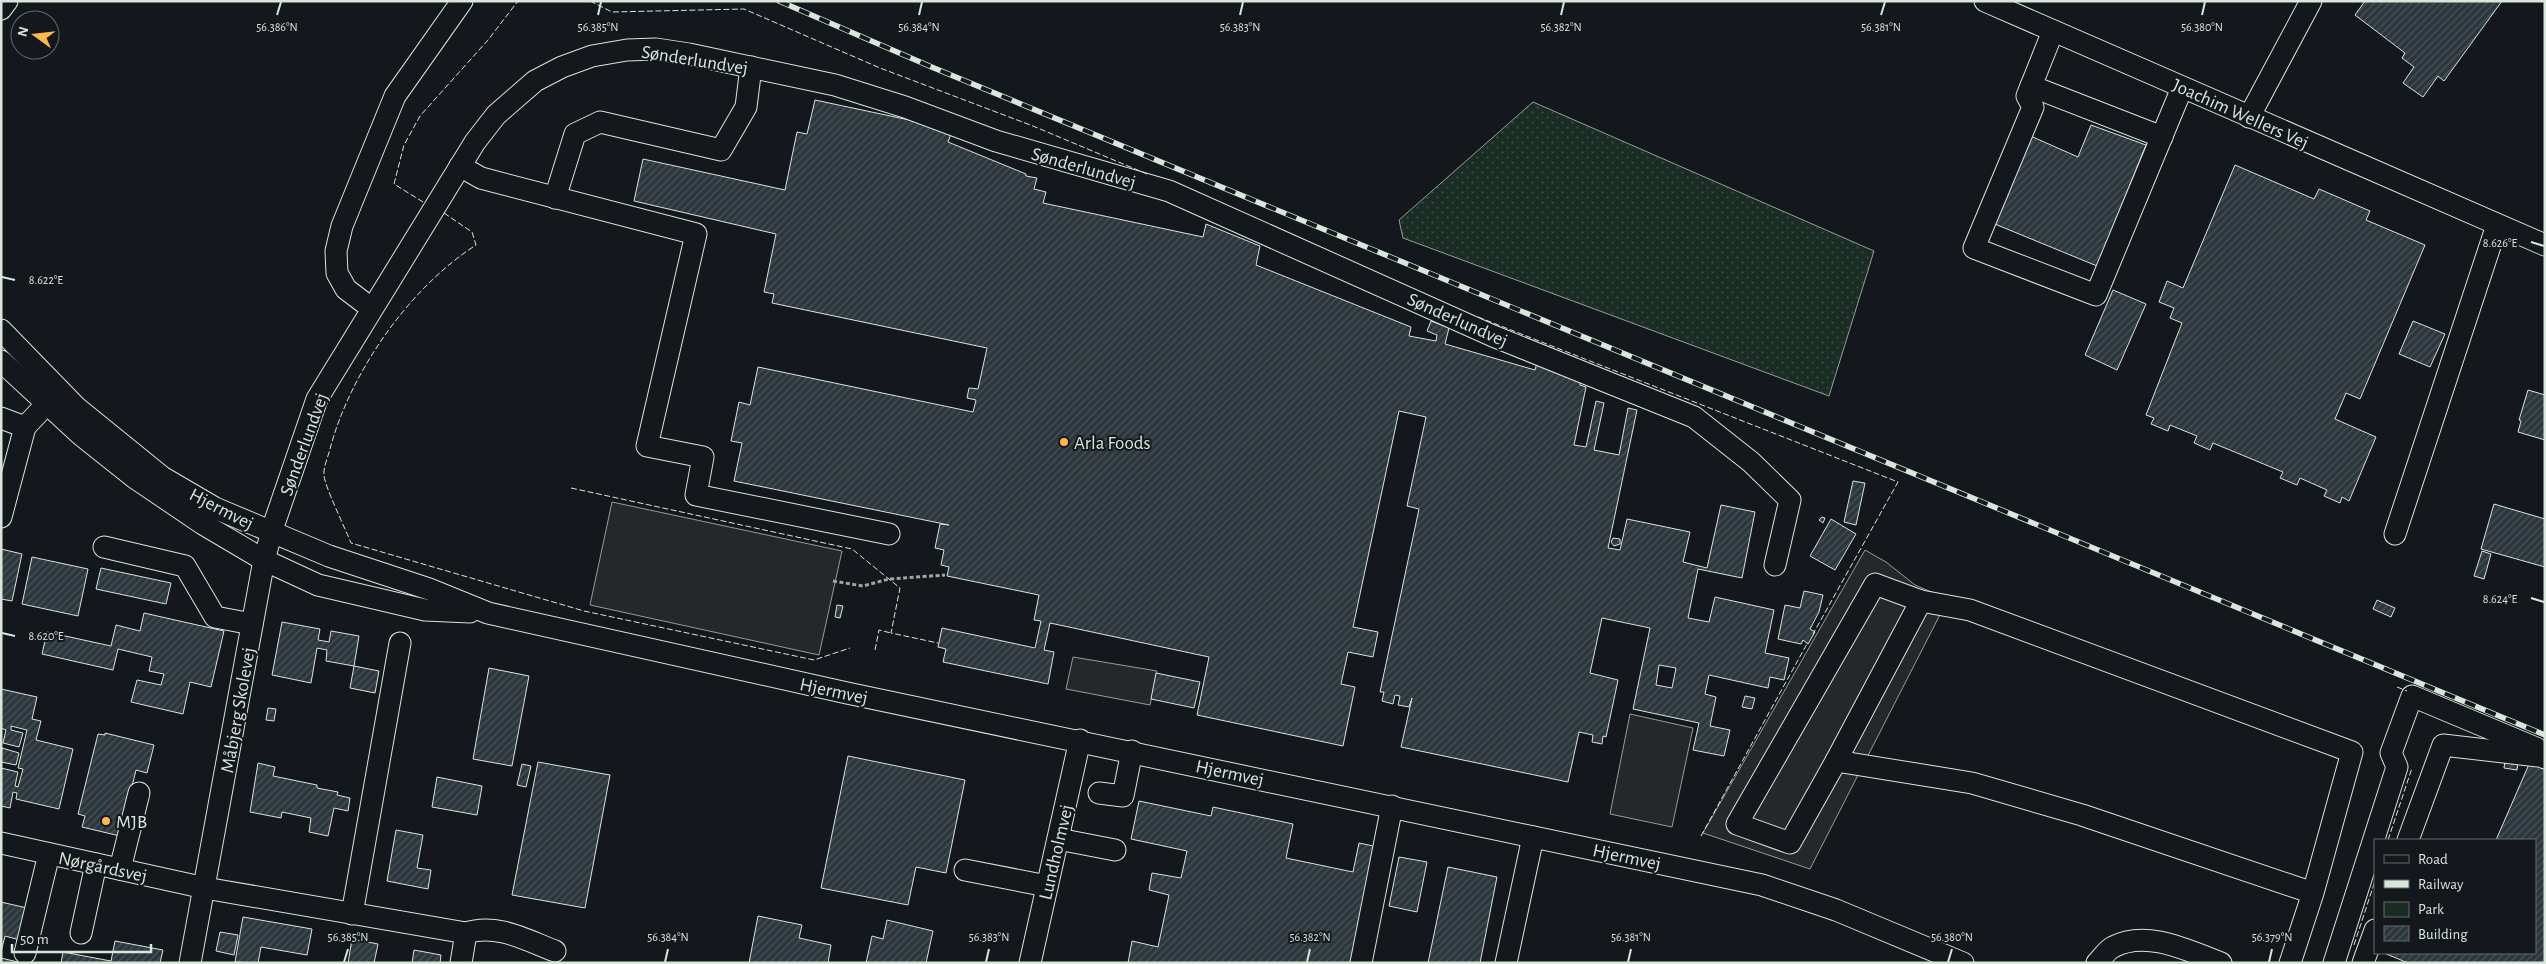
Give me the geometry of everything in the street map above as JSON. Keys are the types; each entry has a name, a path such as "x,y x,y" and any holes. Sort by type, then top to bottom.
{"street":[{"path":"1,9 7,1"},
{"path":"371,308 346,289 337,272 336,251 342,226 395,96 462,1"},
{"name":"Joachim Wellers Vej","path":"1985,1 2545,245"},
{"path":"2249,117 2311,1"},
{"path":"2053,31 2027,96 2033,107 1974,248 2096,295 2182,88"},
{"name":"Sønderlundvej","path":"272,532 317,398 460,166 496,115 514,97 535,81 562,67 592,56 627,50 656,49 752,67 868,94 996,141 1169,192 1493,336 1694,417 1751,462 1790,500 1775,565"},
{"path":"555,198 575,134 600,122 721,150 746,107 752,67"},
{"path":"2031,86 2162,137"},
{"path":"460,166 480,178 696,234 647,446 703,457 696,495 889,534"},
{"path":"2395,534 2497,225"},
{"name":"Hjermvej","path":"1,330 81,435 135,478 202,524 292,576 318,585 425,610 488,613"},
{"name":"Hjermvej","path":"1,361 53,397 77,408 162,476 216,508 272,532 488,613 847,694 1080,740 1762,885 1836,910 1963,963"},
{"path":"1,517 25,427 53,397"},
{"path":"1,418 25,427"},
{"name":"Måbjerg Skolevej","path":"190,963 264,560 272,532"},
{"path":"104,547 185,566 215,617 252,624"},
{"path":"1921,601 1790,843 1737,824 1875,584 1921,601 1970,610 2352,752 2313,893 2290,963"},
{"path":"352,914 400,642"},
{"path":"2334,963 2397,767 2391,753 2412,696 2536,748 2543,757"},
{"name":"Lundholmvej","path":"1030,963 1080,740"},
{"path":"2408,839 2443,745 2543,757"},
{"path":"1098,793 1123,796 1132,751"},
{"path":"1836,761 1972,782 2082,815 2313,893"},
{"path":"120,869 139,793"},
{"path":"1362,963 1392,806"},
{"path":"1506,963 1534,836"},
{"path":"1058,839 1115,850"},
{"name":"Nørgårdsvej","path":"1,843 205,888"},
{"path":"25,953 49,854"},
{"path":"81,933 96,864"},
{"path":"965,870 1047,886"},
{"path":"205,888 466,933 480,928 497,929 555,952"},
{"path":"461,963 466,933"},
{"path":"2363,963 2374,933"},
{"path":"2096,963 2111,947 2125,942 2140,940 2163,942 2221,963"}],"path":[{"path":"833,580 863,586 889,579 945,575"}],"green space":[{"path":"1533,102 1874,251 1829,396 1403,238 1399,220"}],"shaded area":[{"path":"612,502 842,551 819,655 590,605"},
{"path":"1865,550 1886,562 1915,585 1948,599 1810,869 1703,833"},
{"path":"1073,657 1157,671 1150,705 1066,689"},
{"path":"1630,714 1693,728 1672,827 1610,814"}],"building":[{"path":"2365,1 2502,1 2444,81 2438,76 2423,97 2403,83 2414,67 2402,58 2405,53 2355,15"},
{"name":"Arla Foods","path":"815,100 914,121 951,134 948,142 1026,174 1026,176 1037,178 1034,189 1046,192 1043,203 1203,237 1206,224 1260,246 1256,265 1411,327 1409,336 1436,341 1437,335 1427,331 1431,321 1449,328 1445,344 1535,370 1537,363 1581,379 1580,385 1586,387 1574,445 1586,447 1596,401 1604,403 1594,450 1619,455 1628,408 1637,410 1608,548 1620,550 1627,519 1690,532 1683,562 1707,568 1721,505 1755,512 1742,578 1698,569 1688,618 1709,622 1715,597 1774,610 1765,653 1789,658 1784,680 1770,677 1768,688 1709,675 1705,694 1716,697 1710,726 1730,730 1724,756 1693,750 1699,723 1633,709 1650,628 1602,618 1590,673 1618,680 1606,737 1603,736 1602,744 1592,742 1593,735 1579,732 1568,782 1401,747 1412,698 1409,707 1398,705 1400,696 1395,695 1393,704 1382,701 1384,692 1380,692 1419,509 1407,506 1426,417 1399,411 1353,627 1378,632 1373,657 1348,652 1341,684 1355,687 1343,746 1197,715 1209,657 1050,623 1044,650 1054,652 1048,684 943,662 946,649 938,647 942,628 1035,648 1041,621 1034,620 1039,595 947,576 949,567 941,565 944,550 935,548 940,524 949,525 734,481 742,443 731,441 739,402 750,405 758,367 973,412 976,400 967,398 969,388 978,389 987,348 772,303 774,294 764,292 776,234 634,201 643,159 785,190 797,132 807,134","holes":["1659,665 1676,668 1672,688 1656,685"]},
{"path":"2091,125 2146,145 2097,266 1990,222 2026,134 2078,157"},
{"path":"2235,165 2314,199 2319,189 2370,211 2366,220 2425,245 2360,399 2346,393 2335,419 2376,437 2349,501 2342,497 2340,503 2324,496 2327,490 2300,478 2297,485 2280,478 2283,472 2213,443 2210,450 2194,443 2197,436 2170,425 2168,431 2151,424 2154,418 2146,415 2182,323 2170,318 2174,308 2159,302 2167,281 2183,288"},
{"path":"2113,290 2146,304 2117,370 2085,355"},
{"path":"2413,321 2445,334 2430,367 2399,354"},
{"path":"2528,390 2545,395 2545,440 2518,432 2521,421 2519,420"},
{"path":"1853,481 1865,483 1856,525 1844,522"},
{"path":"2494,504 2545,519 2545,567 2481,549"},
{"path":"1822,517 1825,518 1823,523 1819,520"},
{"path":"1831,519 1856,534 1835,570 1810,556"},
{"path":"1613,538 1620,539 1620,544 1614,546 1611,542"},
{"path":"1,549 22,554 12,601 1,599"},
{"path":"2482,551 2491,554 2484,579 2474,576"},
{"path":"32,557 88,569 78,616 22,604"},
{"path":"101,568 171,583 166,604 96,589"},
{"path":"1804,591 1823,595 1819,612 1810,629 1815,632 1808,644 1803,640 1801,644 1778,639 1785,605 1800,608"},
{"path":"2377,600 2395,608 2391,617 2373,609"},
{"path":"837,605 843,606 840,618 835,617"},
{"path":"144,613 224,631 211,687 190,682 183,714 131,702 137,680 161,685 164,674 149,671 152,657 118,649 113,670 42,654 47,632 111,646 116,625 140,631"},
{"path":"282,622 320,629 318,640 329,642 331,631 359,636 354,666 326,661 327,650 317,648 311,683 272,675"},
{"path":"354,666 379,671 375,693 350,688"},
{"path":"489,668 529,676 512,766 473,759"},
{"path":"1156,673 1200,682 1194,708 1151,699"},
{"path":"1,689 37,697 32,719 41,721 36,740 73,749 59,809 16,799 17,793 13,792 10,808 1,806 1,768 18,772 15,786 18,787 23,769 18,768 27,730 11,726 11,730 23,733 19,747 3,743 6,730 1,728"},
{"path":"1745,696 1755,698 1752,709 1742,707"},
{"path":"268,708 276,709 274,721 266,720"},
{"path":"105,733 154,745 147,773 136,770 120,836 82,827 85,816 78,814 98,734 105,735"},
{"path":"2,748 19,753 16,765 1,762"},
{"path":"848,756 965,780 946,873 916,867 908,905 821,888"},
{"path":"2505,761 2518,762 2517,770 2504,768"},
{"path":"538,762 610,775 585,908 512,895"},
{"path":"2530,762 2545,768 2545,963 2408,963 2386,954 2536,954 2536,839 2496,839"},
{"path":"258,763 275,767 273,776 317,785 317,788 338,792 337,795 350,798 348,811 334,808 328,836 309,832 311,818 282,812 281,818 250,812"},
{"path":"522,764 531,766 526,787 517,785"},
{"path":"437,777 482,786 477,815 432,807"},
{"path":"1139,801 1211,816 1213,807 1293,824 1286,858 1353,872 1359,843 1378,847 1353,963 1128,963 1132,941 1158,947 1169,895 1149,890 1152,873 1181,878 1187,851 1131,839"},
{"path":"396,830 423,835 417,868 431,870 428,889 387,881"},
{"path":"1399,857 1427,862 1417,912 1389,906"},
{"path":"1448,867 1497,877 1480,963 1428,963"},
{"path":"1,902 27,908 20,940 5,936 1,952"},
{"path":"758,916 802,925 799,938 831,945 828,963 749,963"},
{"path":"243,917 312,929 307,955 261,947 258,963 235,962"},
{"path":"887,920 933,931 926,963 866,963 872,936 883,939"},
{"path":"220,932 238,935 234,955 216,951"},
{"path":"352,939 378,944 374,963 348,963"},
{"path":"115,941 163,950 160,963 61,963 63,952 111,961"},
{"path":"414,950 441,955 440,963 412,963"},
{"path":"1,958 22,963 1,963"}],"railway":[{"path":"779,1 934,68 2545,735"}],"fence":[{"path":"423,202 394,184 404,145 420,116 488,40 518,1"},
{"path":"590,1 612,12 744,9 880,68 1033,126 1147,174"},
{"path":"444,213 472,232 476,245 451,263 428,284 385,335 367,362 352,391 339,420 326,462 325,480 351,543 584,611 814,660 850,648"},
{"path":"1478,317 1898,482 1813,634"},
{"path":"571,488 852,549 900,588 891,633 938,643"},
{"path":"875,650 879,630 891,633"},
{"path":"1701,836 1808,642"},
{"path":"2397,687 2407,691"},
{"path":"2388,839 2412,768"},
{"path":"2354,945 2374,884"}],"place":[{"name":"Arla Foods","path":"1064,442"},
{"name":"MJB","path":"106,821"}]}
